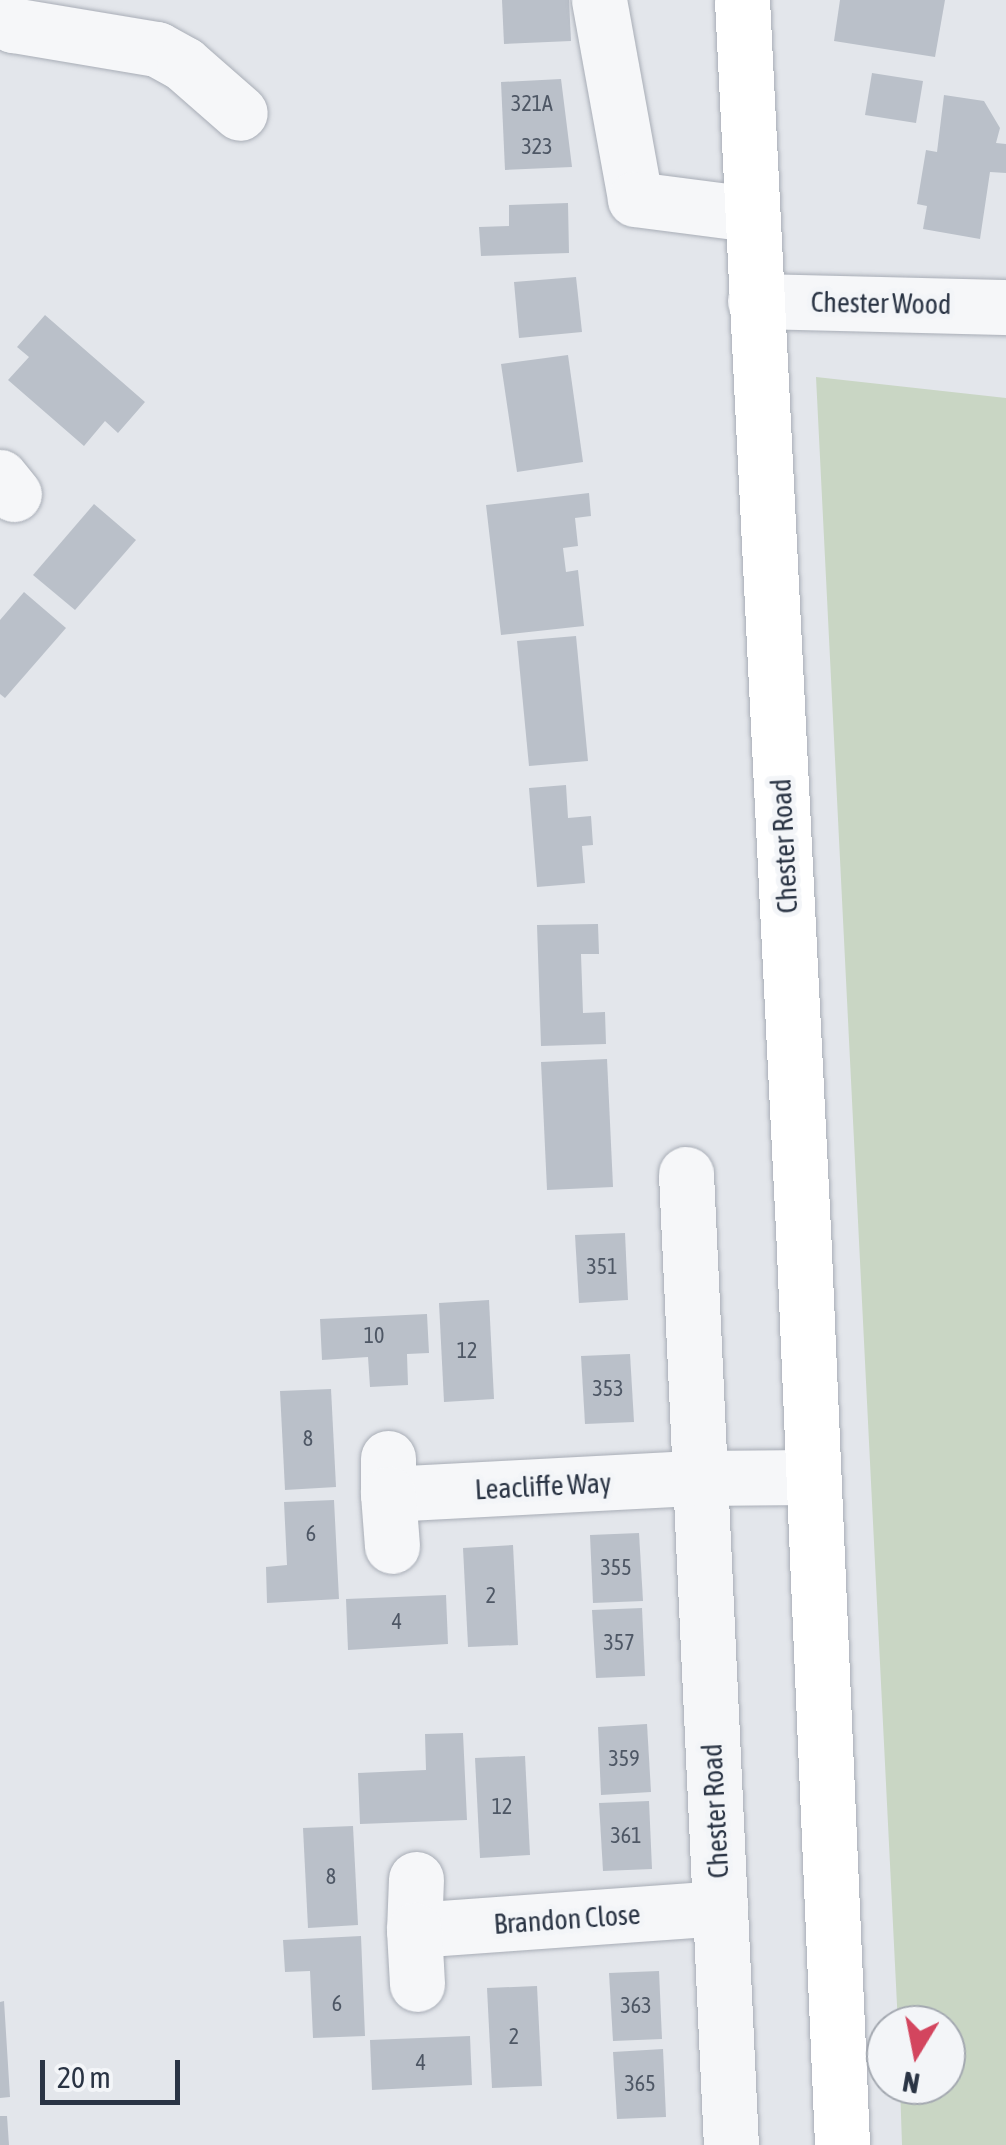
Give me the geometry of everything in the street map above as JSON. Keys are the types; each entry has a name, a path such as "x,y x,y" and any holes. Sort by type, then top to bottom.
{"highway":[{"name":"Chester Road","path":"742,0 842,2145"}],"street":[{"path":"600,0 635,199 750,214"},
{"path":"0,16 13,25 158,50 184,64 240,114"},
{"name":"Chester Wood","path":"755,301 1006,307"},
{"name":"Chester Road","path":"686,1174 697,1478 732,2145"},
{"path":"697,1478 812,1477"},
{"name":"Leacliffe Way","path":"389,1499 697,1478"},
{"name":"Brandon Close","path":"416,1984 415,1904 720,1908"}],"green space":[{"path":"816,377 1006,398 1006,2145 902,2145 901,2105 966,2105 966,2005 897,2005"}],"building":[{"path":"502,0 569,0 571,41 504,44"},
{"path":"840,0 945,0 935,57 834,41"},
{"path":"872,73 923,81 916,123 865,115"},
{"path":"561,79 572,167 505,170 501,82"},
{"path":"944,95 984,101 1000,128 996,143 1006,144 1006,173 990,172 980,239 923,229 927,206 917,204 926,150 937,152"},
{"path":"568,203 569,253 481,256 479,227 509,226 509,205"},
{"path":"576,277 582,332 519,338 514,282"},
{"path":"45,315 145,402 118,433 105,421 84,446 8,380 29,357 17,347"},
{"path":"568,355 583,462 517,472 501,364"},
{"path":"589,493 591,516 575,518 578,546 563,548 566,572 578,570 584,626 501,635 486,505"},
{"path":"94,504 136,540 75,610 33,575"},
{"path":"24,592 66,628 5,698 0,694 0,620"},
{"path":"576,636 588,761 529,766 517,641"},
{"path":"566,785 568,818 591,816 593,845 582,846 585,883 537,887 529,788"},
{"path":"598,924 599,954 581,954 583,1013 605,1012 606,1044 541,1046 537,925"},
{"path":"607,1059 613,1187 547,1190 541,1062"},
{"path":"625,1233 628,1300 579,1303 575,1235"},
{"path":"489,1300 494,1399 444,1402 439,1303"},
{"path":"427,1314 429,1353 407,1354 408,1385 370,1387 368,1357 322,1360 320,1319"},
{"path":"630,1354 634,1422 585,1424 581,1356"},
{"path":"331,1389 336,1487 285,1490 280,1391"},
{"path":"334,1500 339,1599 267,1603 266,1567 287,1565 284,1502"},
{"path":"639,1533 643,1601 593,1603 590,1535"},
{"path":"513,1545 518,1645 468,1647 463,1548"},
{"path":"446,1595 448,1644 348,1650 346,1599"},
{"path":"642,1608 645,1676 596,1678 592,1610"},
{"path":"647,1724 651,1792 601,1795 598,1727"},
{"path":"463,1733 467,1820 360,1824 358,1773 426,1770 425,1734"},
{"path":"525,1756 530,1855 480,1858 475,1758"},
{"path":"649,1801 652,1869 603,1871 599,1803"},
{"path":"353,1826 358,1925 308,1928 303,1828"},
{"path":"361,1936 365,2036 313,2038 310,1971 285,1972 283,1940"},
{"path":"659,1971 662,2039 613,2041 609,1973"},
{"path":"537,1986 542,2086 492,2088 487,1988"},
{"path":"4,2001 10,2097 0,2098 0,2002"},
{"path":"470,2036 472,2085 372,2090 370,2040"},
{"path":"663,2049 666,2117 617,2119 613,2052"},
{"path":"0,2116 7,2116 9,2145 0,2145"}]}
